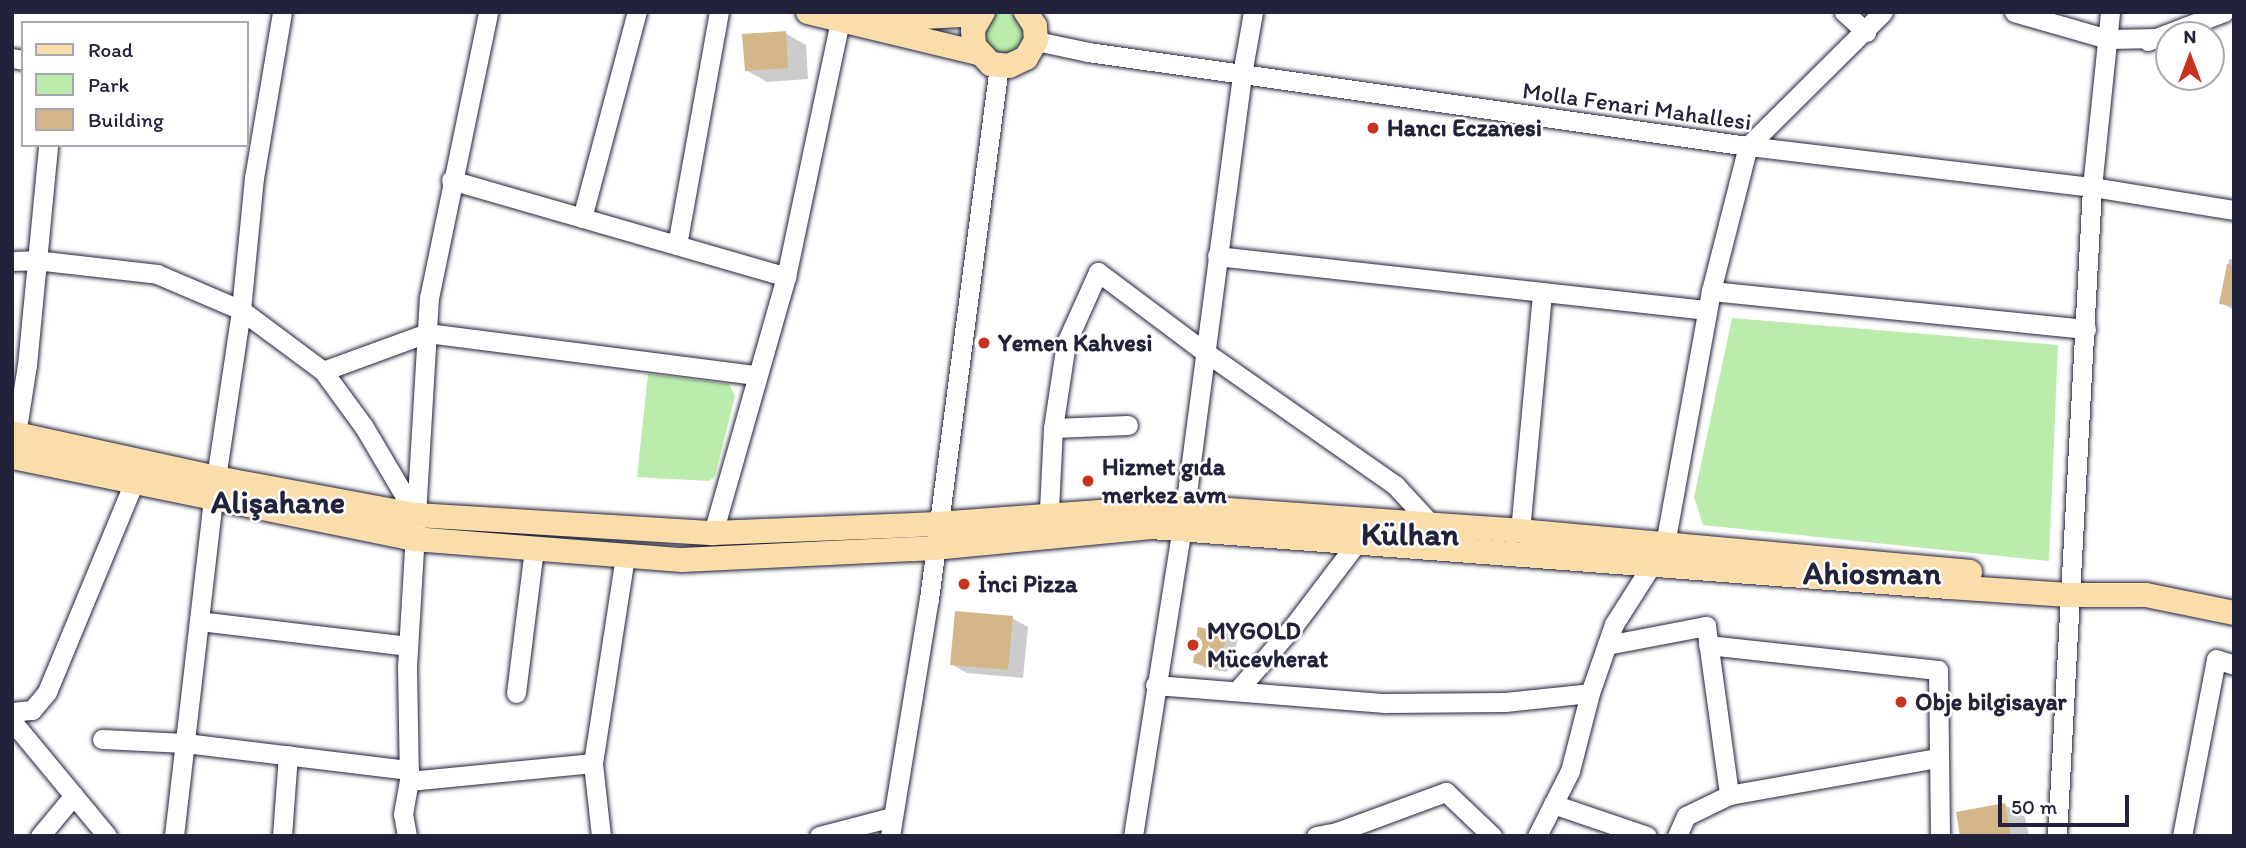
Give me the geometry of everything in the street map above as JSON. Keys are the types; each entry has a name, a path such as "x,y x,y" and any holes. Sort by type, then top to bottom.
{"main road":[{"path":"808,12 840,16 923,17 982,13"},
{"path":"982,13 973,29 988,60"},
{"path":"840,16 988,60 1018,64 1032,50 1031,21"},
{"path":"13,445 134,482 214,488"},
{"path":"13,445 214,488 534,549 682,560 1048,527 1151,527 1183,518 1431,524 1520,531 1659,554"},
{"path":"1183,518 1358,541 1659,554 2040,579 2069,595 2146,595 2234,613"},
{"path":"415,527 936,536"}],"street":[{"path":"174,836 214,488 241,310 254,178 282,12"},
{"path":"407,836 403,814 409,775 408,646 429,298 451,180 488,12"},
{"path":"582,218 637,12"},
{"path":"677,245 719,12"},
{"path":"1133,836 1183,518 1241,74 1254,12"},
{"path":"1844,12 1866,32"},
{"path":"1537,836 1570,771 1590,693 1614,624 1659,554 1709,300 1748,146 1866,32 1883,12"},
{"path":"2014,12 2108,47 2158,38 2224,12"},
{"path":"2057,836 2092,187 2110,12"},
{"path":"713,533 755,375 786,276 840,16"},
{"name":"Molla Fenari Mahallesi","path":"1031,21 1088,52 1748,146 2092,187 2234,210"},
{"path":"819,836 891,826 929,599 988,60"},
{"path":"13,445 27,365 48,147"},
{"path":"451,180 786,276"},
{"path":"1217,256 1542,292 1709,300 2086,329"},
{"path":"12,261 35,260 157,275 241,310 323,371 364,427 415,527"},
{"path":"1048,527 1053,428 1066,343 1098,272 1205,352 1395,485 1431,524"},
{"path":"1520,531 1542,292"},
{"path":"323,371 427,333 755,375"},
{"path":"1053,428 1128,425"},
{"path":"12,712 32,710 47,692 134,482"},
{"path":"1237,691 1295,624 1358,541"},
{"path":"516,693 534,549"},
{"path":"601,836 593,763 625,556"},
{"path":"199,621 408,646"},
{"path":"1607,645 1706,626 1729,796"},
{"path":"1709,645 1938,670 1940,836"},
{"path":"2182,836 2216,659 2234,665"},
{"path":"1155,685 1385,703 1505,702 1590,693"},
{"path":"12,721 107,836"},
{"path":"102,739 184,743 288,755 409,775 593,763"},
{"path":"282,836 288,755"},
{"path":"1676,836 1686,816 1729,796 1937,758"},
{"path":"1316,836 1337,832 1446,792 1492,836"},
{"path":"40,836 74,795"},
{"path":"1553,804 1647,836"}],"green space":[{"path":"1003,13 1011,14 1017,19 1022,25 1022,41 1017,47 1011,52 1003,53 995,52 989,47 984,41 983,33 984,25 989,19 995,14"},
{"path":"1732,318 2058,345 2049,561 1703,525 1694,497"},
{"path":"648,374 729,384 735,396 715,476 709,481 637,477"}],"building":[{"path":"786,31 788,68 745,71 742,34"},
{"path":"2227,264 2234,265 2234,306 2219,304"},
{"path":"955,611 1013,616 1008,670 950,665"},
{"path":"1198,627 1228,633 1217,668 1193,663"},
{"path":"2005,803 2011,836 1960,836 1956,812"}],"place":[{"name":"Hancı Eczanesi","path":"1373,128"},
{"name":"Yemen Kahvesi","path":"984,343"},
{"name":"Hizmet gıda merkez avm","path":"1088,481"},
{"name":"İnci Pizza","path":"964,584"},
{"name":"MYGOLD Mücevherat","path":"1193,645"},
{"name":"Obje bilgisayar","path":"1901,702"}],"district":[{"name":"Alişahane","path":"278,502"},
{"name":"Külhan","path":"1410,534"},
{"name":"Ahiosman","path":"1872,573"}]}
